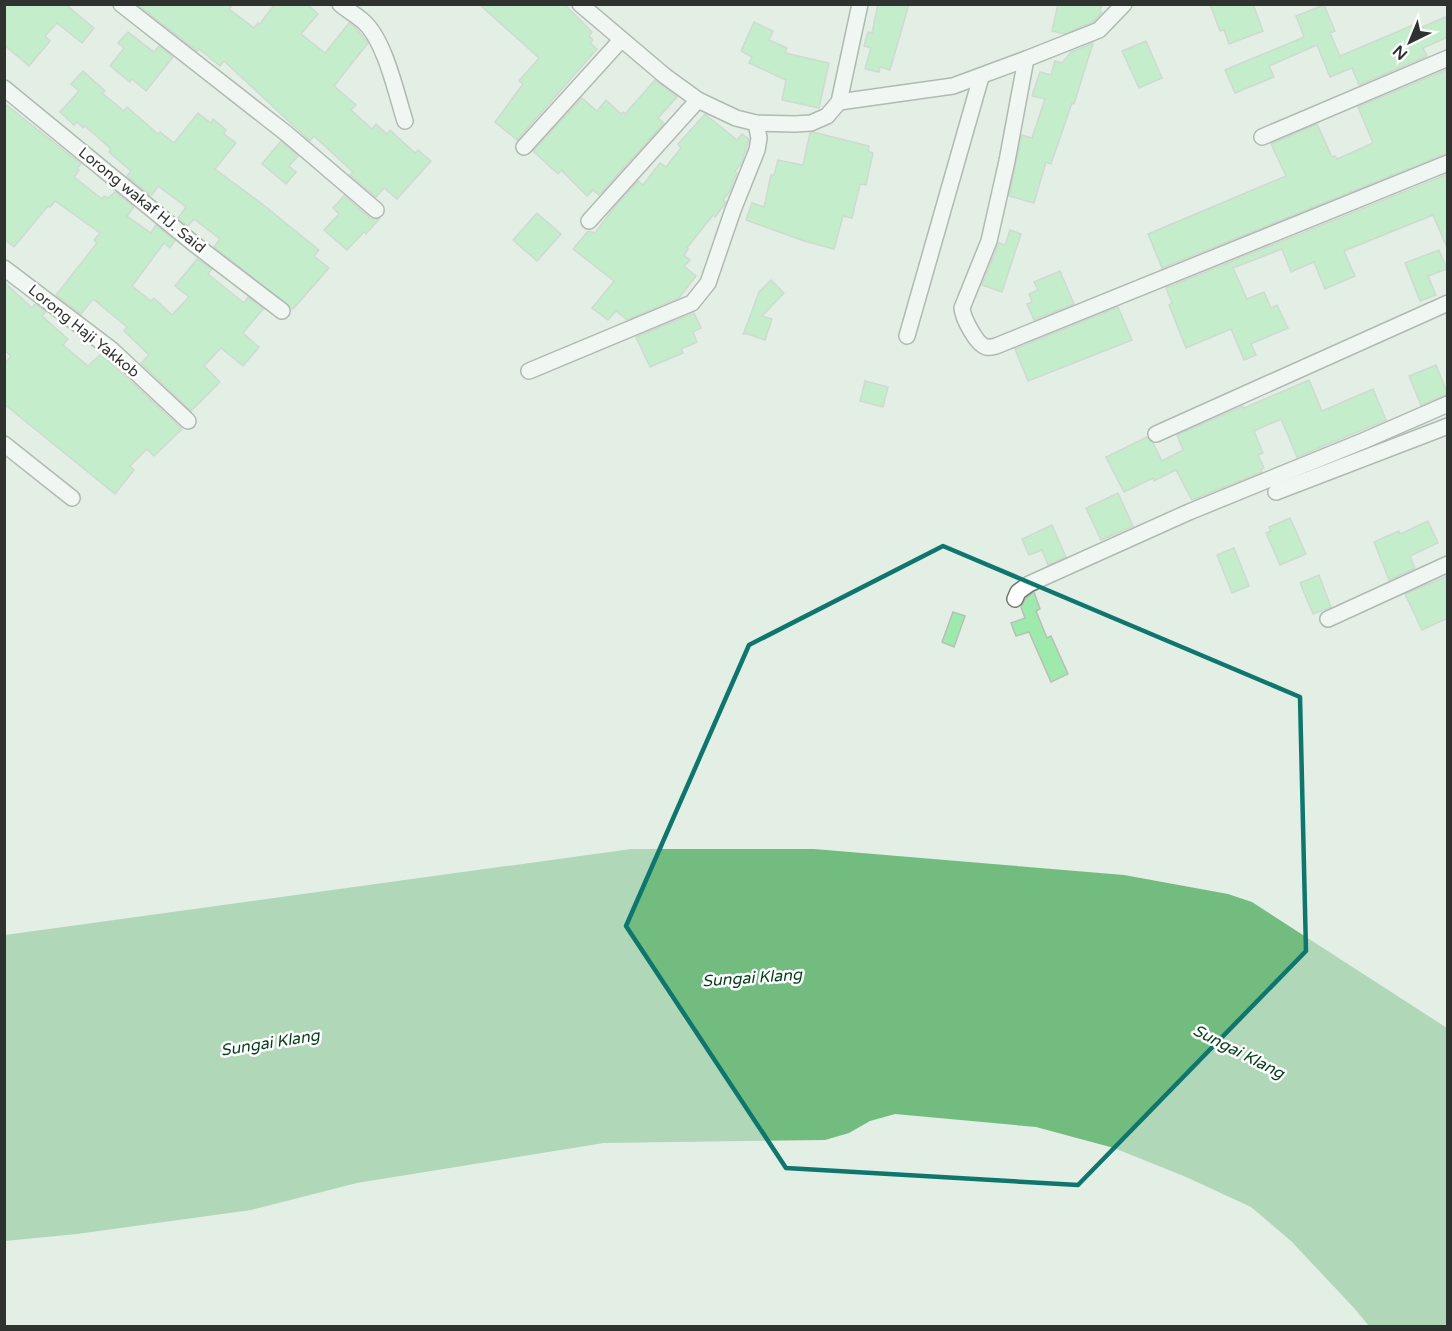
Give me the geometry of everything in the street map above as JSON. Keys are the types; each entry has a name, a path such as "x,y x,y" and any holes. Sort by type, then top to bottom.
{"street":[{"path":"121,4 287,134 376,210"},
{"path":"340,4 364,22 378,43 405,121"},
{"path":"580,4 664,76 698,100 736,118 756,123 811,123 827,116 839,102 860,4"},
{"path":"839,102 936,89 981,77 1100,30 1124,4"},
{"path":"524,147 621,40"},
{"path":"1026,58 989,241 962,308 967,324 982,346 988,348 1448,163"},
{"path":"1262,137 1448,58"},
{"path":"907,336 981,77"},
{"name":"Lorong wakaf HJ. Said","path":"4,88 193,243 282,311"},
{"path":"589,221 698,100"},
{"path":"528,371 692,303 708,283 757,150 759,138 756,123"},
{"name":"Lorong Haji Yakkob","path":"4,268 112,350 188,421"},
{"path":"1156,434 1448,303"},
{"path":"1015,599 1018,592 1029,584 1170,520 1448,404"},
{"path":"1276,492 1448,426"},
{"path":"4,444 72,498"},
{"path":"1328,619 1448,564"}],"highlighted area":[{"path":"943,546 1300,697 1306,951 1078,1185 786,1168 626,926 749,645"}],"water":[{"name":"Sungai Klang","path":"631,849 814,849 1124,875 1228,894 1252,902 1447,1028 1447,1326 1369,1326 1291,1241 1251,1207 1186,1177 1114,1148 1036,1127 895,1114 870,1121 849,1133 825,1140 604,1143 357,1183 251,1210 77,1234 5,1241 5,935"}],"building":[{"path":"4,4 65,4 94,28 82,43 57,23 45,36 50,41 29,66 4,45"},
{"path":"137,4 233,4 229,9 254,28 275,4 307,4 318,14 301,34 325,53 349,23 368,43 334,86 356,105 351,110 372,129 376,124 387,134 390,130 415,153 418,150 431,161 397,199 384,188 376,197 350,175 353,172 314,136 310,141 224,61 220,66 199,49 197,51"},
{"path":"479,4 564,4 592,32 589,36 593,40 590,43 597,49 517,140 495,122 523,84 519,81 539,58"},
{"path":"878,4 909,4 890,70 880,67 879,72 865,69 871,48 864,46 868,32 872,33"},
{"path":"1058,4 1102,4 1100,11 1102,12 1093,22 1064,34 1052,31"},
{"path":"1210,4 1253,4 1263,31 1229,44 1224,30 1220,31"},
{"path":"1324,5 1335,31 1330,33 1340,56 1413,25 1415,30 1448,16 1448,37 1423,48 1427,56 1359,85 1352,68 1330,77 1317,45 1269,66 1274,77 1235,93 1225,70 1304,37 1296,16"},
{"path":"754,22 773,31 769,40 787,48 785,53 829,63 819,108 782,100 786,80 749,63 752,57 741,51"},
{"path":"128,32 154,52 159,46 173,57 146,91 132,79 130,82 110,66 124,48 118,43"},
{"path":"1146,41 1162,78 1139,88 1122,51"},
{"path":"1093,43 1074,104 1072,103 1051,164 1046,162 1034,203 1009,196 1022,135 1032,138 1045,99 1032,96 1040,72 1051,75 1055,61 1062,63 1071,52"},
{"path":"1448,69 1448,153 1162,268 1148,234 1286,176 1271,144 1317,124 1332,157 1335,156 1337,159 1373,143 1358,107"},
{"path":"83,71 105,91 102,93 124,111 127,107 158,134 160,132 174,143 198,113 211,123 213,119 226,130 224,134 236,143 215,169 319,250 314,256 329,268 293,309 214,247 220,239 194,219 188,226 178,218 186,207 158,186 152,195 146,192 127,176 131,171 109,152 111,149 85,126 83,128 77,122 74,125 60,112 79,91 71,84"},
{"path":"655,80 677,97 658,118 664,123 599,195 593,190 587,196 561,170 558,174 533,151 582,98 597,111 606,100 621,114 623,112 625,114"},
{"path":"4,103 81,164 74,177 102,199 104,196 108,198 115,192 134,207 127,216 151,233 156,225 175,241 170,248 164,243 132,286 151,301 154,298 172,315 189,297 175,286 197,259 212,269 208,274 244,303 248,297 263,309 243,333 259,347 243,366 221,348 204,366 220,382 191,411 141,363 149,355 124,331 127,327 93,299 81,314 56,295 97,243 94,240 100,233 55,201 50,207 48,206 14,247 4,239"},
{"path":"705,114 737,140 742,134 749,139 741,164 735,171 737,173 730,191 723,200 726,202 715,217 713,215 684,255 690,260 684,266 696,276 679,298 627,320 616,311 608,320 592,308 614,281 573,249 588,231 595,233 638,181 643,185 660,163 666,167 681,148 678,144"},
{"path":"810,133 869,146 868,151 873,153 866,185 860,184 852,218 843,216 834,249 746,220 752,203 764,207 771,175 774,175 778,160 803,165"},
{"path":"281,141 298,156 289,166 296,172 286,184 262,164"},
{"path":"1448,174 1448,250 1433,215 1344,251 1355,276 1325,289 1314,262 1291,272 1282,249 1233,268 1247,299 1264,292 1271,308 1277,305 1288,328 1251,344 1256,355 1244,360 1231,329 1186,348 1169,305 1172,303 1166,288"},
{"path":"344,196 370,218 379,219 347,250 324,230 339,214 333,208"},
{"path":"537,213 561,234 537,261 513,240"},
{"path":"1010,230 1021,234 1002,292 982,285 999,243 1005,245"},
{"path":"1439,250 1447,269 1428,276 1436,295 1420,301 1405,263"},
{"path":"1060,271 1074,304 1034,320 1027,304 1032,302 1029,294 1038,290 1034,282"},
{"path":"771,280 784,293 762,316 772,319 765,340 745,333 743,335 759,292"},
{"path":"4,282 32,308 35,304 46,312 42,316 68,339 63,345 88,366 101,354 182,429 154,456 147,449 130,466 134,470 115,494 4,404 4,365 11,356 4,350"},
{"path":"1118,307 1132,340 1028,381 1015,349"},
{"path":"694,313 701,328 693,332 697,342 681,349 683,353 650,367 636,337"},
{"path":"1436,365 1448,394 1421,405 1409,376"},
{"path":"1309,380 1322,411 1373,389 1386,420 1297,457 1281,419 1254,431 1263,453 1258,455 1264,468 1262,472 1192,500 1176,470 1124,492 1106,457 1147,437 1153,443 1162,461 1183,450 1177,435"},
{"path":"865,381 888,387 883,407 860,401"},
{"path":"1118,493 1133,526 1101,540 1086,508"},
{"path":"1290,518 1306,554 1280,565 1266,533 1271,531 1269,527"},
{"path":"1428,521 1438,543 1410,556 1415,568 1389,580 1374,542 1399,531 1400,534"},
{"path":"1052,525 1066,557 1048,565 1042,550 1029,555 1022,539"},
{"path":"1234,548 1249,586 1232,593 1217,555"},
{"path":"1319,575 1331,607 1313,614 1300,583"},
{"path":"1448,576 1448,618 1422,630 1405,594"},
{"path":"1034,592 1040,609 1036,611 1047,638 1051,636 1068,674 1051,682 1029,632 1016,636 1011,623 1025,618 1021,607 1026,598"},
{"path":"953,612 965,616 954,647 942,642"}]}
